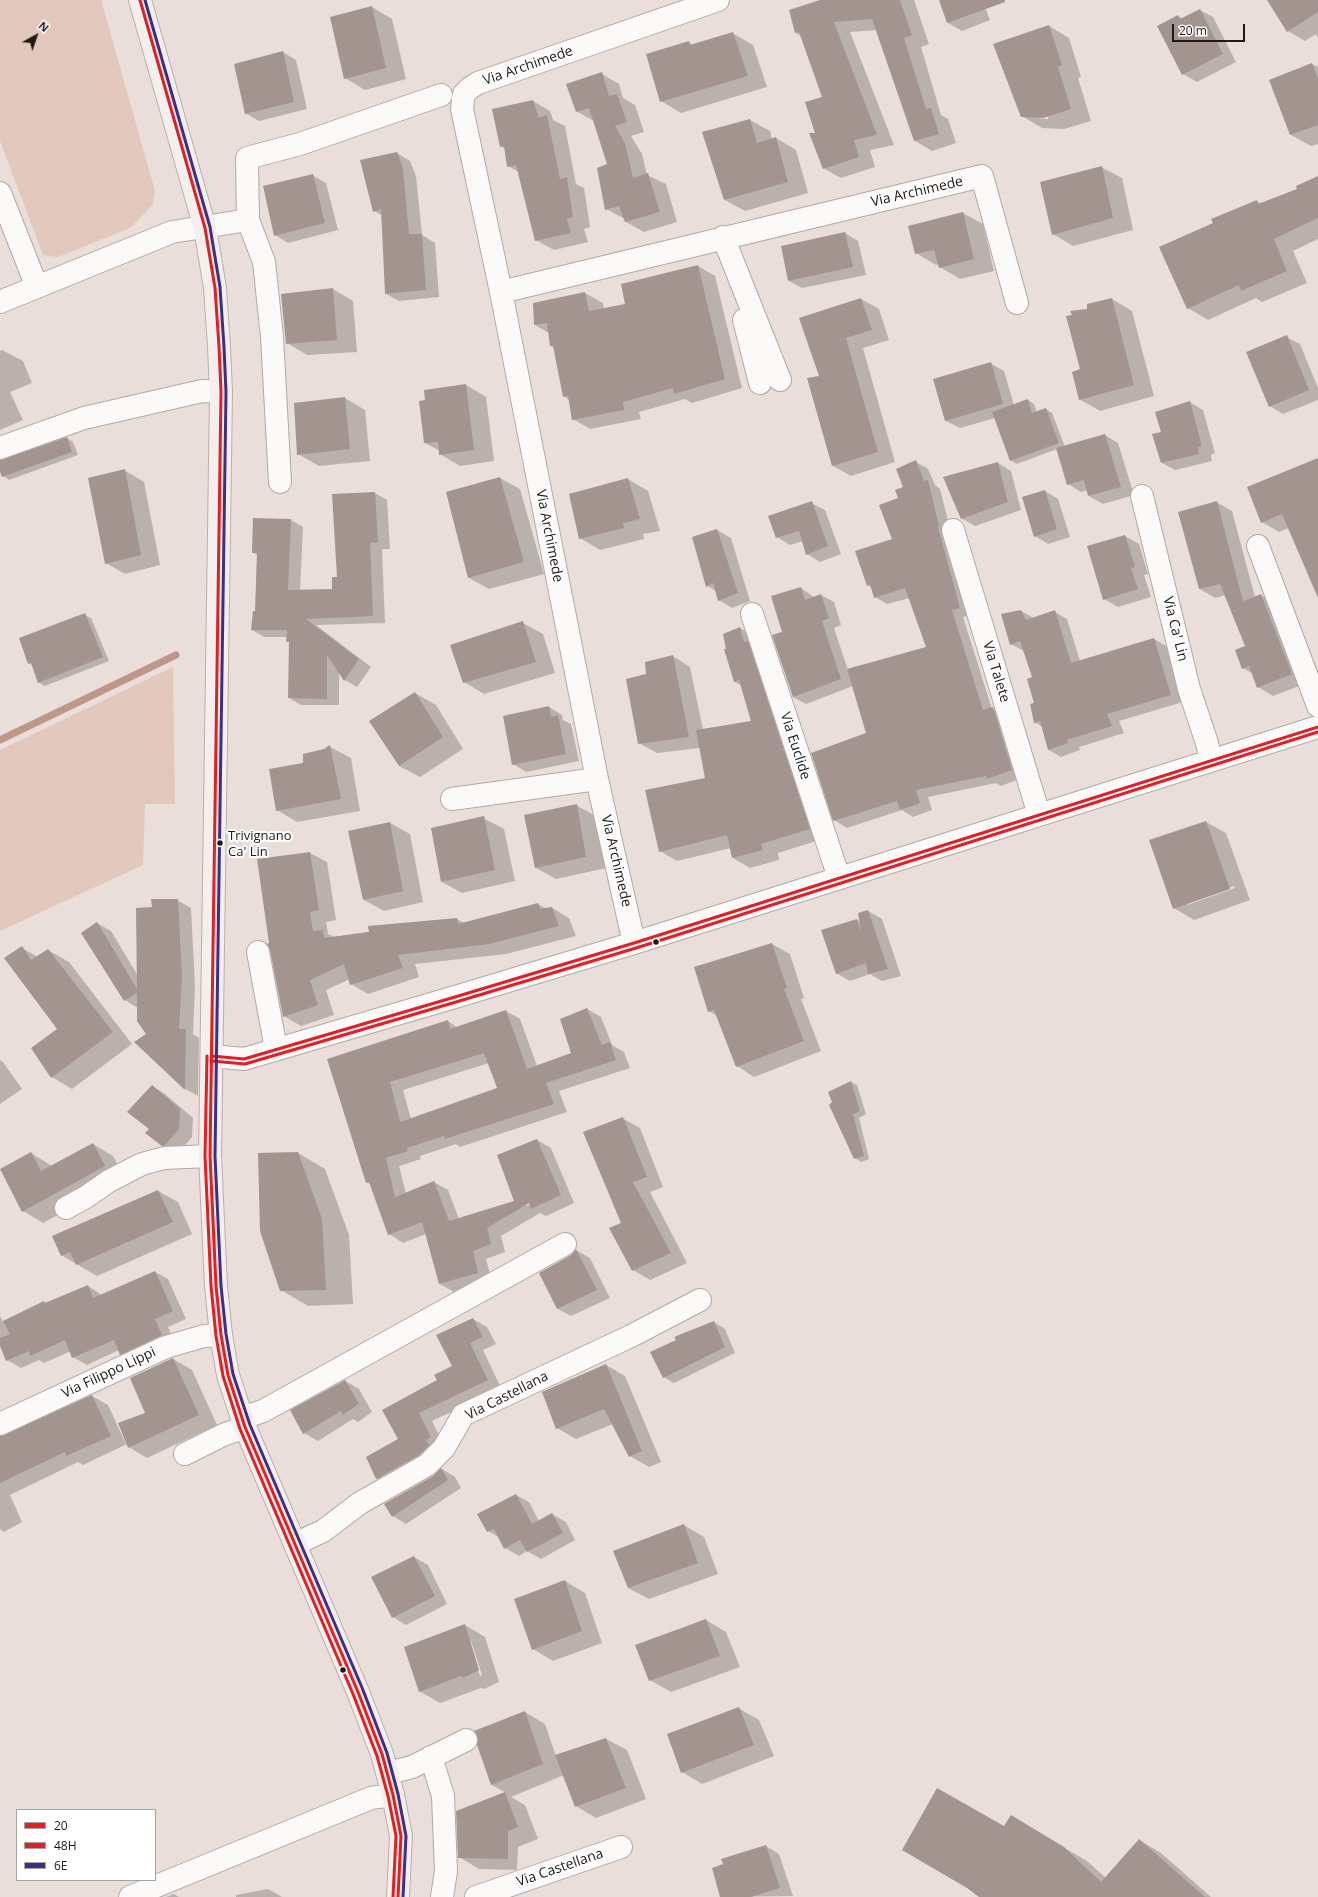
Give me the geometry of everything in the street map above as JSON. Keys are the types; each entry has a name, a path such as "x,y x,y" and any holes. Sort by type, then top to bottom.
{"main road":[{"path":"140,0 196,193 205,228 215,288 221,392 210,1156 216,1286 221,1335 228,1375 243,1422 358,1692 388,1773 401,1836 398,1897"}],"street":[{"name":"Via Archimede","path":"634,943 597,779 462,109 464,94 478,83 718,0"},
{"path":"280,482 272,337 264,262 248,220 247,158 300,144 441,95"},
{"name":"Via Archimede","path":"500,292 723,237 982,176 1017,303"},
{"path":"0,193 37,286"},
{"path":"0,302 172,232 248,220"},
{"path":"723,237 770,381"},
{"path":"0,448 84,418 202,391 221,392"},
{"name":"Via Ca' Lin","path":"1142,496 1187,681 1211,760"},
{"name":"Via Talete","path":"953,530 1038,815"},
{"path":"1258,546 1318,706"},
{"name":"Via Euclide","path":"752,614 839,878"},
{"path":"212,1056 244,1058 276,1049 336,1024 634,943 1318,727"},
{"path":"452,799 597,779"},
{"path":"258,952 276,1049"},
{"path":"66,1208 86,1197 109,1181 142,1164 164,1158 210,1156"},
{"path":"185,1454 223,1435 262,1410 565,1244"},
{"name":"Via Castellana","path":"295,1544 323,1531 360,1503 427,1465 444,1448 463,1415 631,1336 700,1300"},
{"name":"Via Filippo Lippi","path":"0,1424 166,1347 204,1336 221,1335"},
{"path":"388,1773 412,1766 466,1740"},
{"path":"431,1757 443,1796 446,1871 442,1897"},
{"path":"130,1897 370,1798 393,1795"},
{"name":"Via Castellana","path":"476,1897 620,1847"}],"shaded area":[{"path":"0,0 101,0 155,191 153,204 130,228 58,257 43,255 0,141"},
{"path":"173,667 175,804 145,804 143,865 0,931 0,750"}],"building":[{"path":"820,0 900,0 912,35 904,38 926,109 931,108 939,134 914,141 872,19 834,22 877,135 854,140 859,157 823,169 809,133 815,133 805,102 822,97 799,32 795,33 789,10"},
{"path":"939,0 1005,0 1005,2 947,23"},
{"path":"1267,0 1318,0 1318,12 1287,32"},
{"path":"372,6 386,68 344,79 330,17"},
{"path":"1200,9 1223,54 1182,75 1157,26 1178,15 1180,19"},
{"path":"1049,25 1062,65 1058,67 1071,109 1043,118 1021,117 993,44"},
{"path":"733,32 748,76 660,102 646,54 689,41 690,45"},
{"path":"283,51 294,102 245,114 234,64"},
{"path":"1312,63 1318,78 1318,125 1290,135 1269,80"},
{"path":"602,72 609,96 617,94 627,122 615,126 625,143 633,178 648,173 660,212 625,222 619,206 605,210 597,168 607,164 589,108 576,112 566,84"},
{"path":"533,100 539,118 547,115 560,179 567,177 573,217 567,219 571,233 535,241 516,165 507,167 504,146 500,147 492,109"},
{"path":"750,119 757,143 776,137 788,182 724,200 702,132"},
{"path":"397,152 403,168 409,234 422,234 426,290 385,294 381,209 373,212 360,160"},
{"path":"1102,166 1113,218 1052,235 1040,182"},
{"path":"313,174 325,223 274,236 263,186"},
{"path":"1318,176 1318,218 1274,239 1287,271 1241,291 1239,285 1187,309 1159,247 1213,223 1211,219 1257,200 1258,204 1297,189 1296,186"},
{"path":"963,212 974,259 939,268 934,250 915,254 908,226"},
{"path":"845,232 853,267 788,281 781,246"},
{"path":"698,265 725,379 674,394 673,388 623,402 624,410 572,420 568,396 563,397 553,346 550,346 547,323 534,325 533,303 585,292 589,311 625,304 621,284"},
{"path":"333,288 337,340 286,344 281,294"},
{"path":"861,298 872,330 846,338 878,452 832,466 807,378 819,376 799,318"},
{"path":"1112,298 1134,385 1079,400 1072,372 1080,369 1066,316 1072,315 1070,311 1087,309 1087,304"},
{"path":"1287,335 1309,390 1269,407 1246,352"},
{"path":"991,362 1003,404 945,421 933,379"},
{"path":"466,384 474,450 439,455 438,442 424,443 419,401 425,400 424,390"},
{"path":"345,397 350,449 297,455 294,403"},
{"path":"1028,399 1032,413 1046,408 1059,443 1010,461 992,412"},
{"path":"1190,401 1202,446 1198,447 1199,454 1161,463 1152,434 1161,432 1155,412"},
{"path":"1105,434 1121,487 1088,496 1084,480 1067,485 1056,448"},
{"path":"67,437 72,452 2,477 0,472 0,460"},
{"path":"1318,458 1318,598 1282,514 1261,523 1247,487"},
{"path":"916,460 924,481 928,480 938,527 960,608 952,610 983,710 993,707 1012,770 987,779 986,776 916,790 920,803 900,810 897,801 833,821 811,753 866,733 847,669 926,647 905,588 874,598 870,584 867,586 855,551 892,539 879,505 898,498 895,490 903,487 896,469"},
{"path":"998,462 1008,502 961,519 943,477"},
{"path":"125,469 141,555 105,564 88,478"},
{"path":"500,477 524,562 468,578 446,492"},
{"path":"628,478 640,519 623,523 624,528 579,539 569,494"},
{"path":"1045,490 1057,529 1034,537 1022,497"},
{"path":"375,492 378,542 370,543 373,616 306,619 359,659 344,681 327,655 327,699 288,698 289,641 286,642 287,630 251,630 253,611 255,611 257,553 252,553 253,518 291,519 288,590 332,589 332,577 337,577 332,494"},
{"path":"812,501 828,546 806,555 799,531 776,538 768,516"},
{"path":"1217,501 1243,601 1261,594 1292,674 1257,688 1249,666 1242,669 1235,650 1245,646 1220,584 1199,589 1178,512"},
{"path":"717,529 738,593 718,601 713,583 706,587 692,537"},
{"path":"1125,535 1135,567 1131,568 1138,589 1103,600 1087,546"},
{"path":"801,587 805,600 821,594 829,618 822,621 841,679 793,697 772,635 782,632 771,596"},
{"path":"1021,610 1026,620 1055,610 1071,663 1154,638 1171,695 1107,714 1112,726 1067,740 1068,743 1048,750 1040,721 1034,723 1030,704 1034,703 1027,679 1032,677 1020,641 1010,645 1001,614"},
{"path":"85,613 103,657 38,683 31,663 28,664 19,638"},
{"path":"523,621 536,662 463,683 450,645"},
{"path":"740,627 744,642 748,641 810,829 761,844 763,850 732,858 727,835 659,852 645,790 705,778 696,730 751,721 739,680 734,682 724,649 726,649 723,634"},
{"path":"673,655 689,737 638,744 626,679 646,674 645,662"},
{"path":"415,692 443,737 399,766 369,721"},
{"path":"549,706 551,717 558,715 566,754 512,765 503,716"},
{"path":"330,745 341,799 276,811 269,769 303,763 303,754 324,749"},
{"path":"577,804 586,857 535,868 524,815"},
{"path":"484,816 495,870 441,882 431,828"},
{"path":"1206,821 1230,889 1173,909 1149,840"},
{"path":"390,822 403,891 363,900 348,831"},
{"path":"310,852 319,910 310,912 313,931 323,930 324,938 369,932 368,926 457,918 458,924 538,903 540,909 552,907 559,926 489,944 398,955 403,968 350,985 344,964 310,980 318,1005 283,1017 270,950 267,944 269,943 257,859"},
{"path":"151,899 178,899 182,977 179,1029 186,1029 185,1090 134,1042 146,1034 137,1021 137,993 124,1001 81,933 97,922 137,989 136,908 152,907"},
{"path":"868,910 888,969 868,974 866,963 836,974 821,930 857,919 861,932 858,913"},
{"path":"772,943 787,988 784,989 804,1041 736,1067 714,1010 708,1012 694,967"},
{"path":"22,946 31,960 48,949 113,1032 51,1078 31,1048 57,1029 4,958"},
{"path":"587,1008 602,1045 610,1042 616,1060 546,1083 554,1104 445,1139 444,1136 407,1148 408,1151 386,1158 395,1197 434,1181 449,1221 514,1201 497,1155 537,1139 561,1195 531,1209 529,1203 487,1228 491,1244 473,1251 478,1273 439,1284 422,1222 388,1235 369,1182 366,1183 327,1059 448,1020 450,1029 506,1010 527,1069 571,1053 560,1019","holes":["484,1053 497,1088 400,1122 390,1082"]},
{"path":"851,1081 860,1111 853,1114 864,1156 854,1159 829,1105 832,1102 828,1092"},
{"path":"152,1085 180,1109 179,1129 165,1145 162,1146 145,1133 149,1129 127,1112"},
{"path":"623,1117 647,1177 633,1182 671,1253 632,1271 609,1228 621,1223 583,1132"},
{"path":"93,1143 105,1166 22,1212 0,1169 31,1152 41,1171"},
{"path":"298,1152 322,1219 326,1290 280,1291 260,1231 258,1153"},
{"path":"158,1190 173,1222 76,1265 70,1252 61,1256 52,1236"},
{"path":"576,1249 597,1290 557,1309 539,1273 571,1255"},
{"path":"155,1271 173,1311 155,1319 162,1335 120,1355 114,1340 72,1358 65,1340 30,1356 29,1351 6,1361 0,1346 0,1338 10,1334 3,1321 44,1301 45,1303 88,1285 93,1298"},
{"path":"473,1318 483,1337 470,1343 488,1380 419,1413 431,1437 426,1440 429,1445 419,1455 376,1479 366,1457 398,1439 382,1410 437,1380 434,1375 452,1366 436,1335"},
{"path":"714,1321 725,1347 663,1378 650,1352 676,1340 674,1337"},
{"path":"173,1358 199,1415 128,1448 118,1423 145,1413 130,1378"},
{"path":"606,1364 642,1451 629,1457 604,1409 556,1429 542,1392"},
{"path":"345,1380 359,1404 343,1415 341,1411 303,1434 290,1410"},
{"path":"92,1395 111,1436 66,1456 65,1452 0,1483 0,1436"},
{"path":"441,1468 448,1480 392,1517 384,1504 433,1476"},
{"path":"516,1494 532,1524 552,1513 563,1533 527,1552 520,1540 504,1549 494,1529 487,1532 477,1514"},
{"path":"684,1524 698,1563 628,1588 613,1551"},
{"path":"414,1556 435,1596 392,1618 371,1577"},
{"path":"565,1580 582,1631 532,1650 514,1599"},
{"path":"706,1619 720,1656 649,1681 635,1645"},
{"path":"465,1624 479,1670 463,1678 461,1676 419,1692 404,1647"},
{"path":"739,1707 754,1745 681,1773 667,1734"},
{"path":"525,1711 543,1764 491,1785 477,1745 477,1735 474,1731"},
{"path":"606,1738 626,1788 575,1807 555,1755"},
{"path":"937,1788 1004,1826 1011,1815 1064,1847 1101,1882 1139,1839 1205,1897 979,1897 967,1888 902,1850"},
{"path":"505,1792 518,1827 508,1831 508,1859 458,1858 456,1811"},
{"path":"766,1845 780,1888 751,1897 720,1897 712,1868 723,1864 721,1859"}],"waterway":[{"path":"0,740 176,655"}],"transit line":[{"name":"20","path":"140,0 205,228 215,288 219,347 221,392 210,1156 216,1286 221,1335 228,1375 245,1427 358,1692 382,1754 393,1795 401,1836 398,1897"},
{"name":"6E","path":"145,0 210,227 220,287 224,347 226,392 215,1156 221,1286 226,1334 233,1374 250,1425 363,1690 387,1753 398,1794 406,1836 403,1897"},
{"name":"20","path":"212,1056 244,1059 455,997 634,943 1318,727"},
{"name":"48H","path":"212,1061 245,1064 456,1002 636,948 1318,732"},
{"name":"48H","path":"207,1056 205,1156 211,1286 216,1336 223,1376 240,1429 353,1694 377,1756 388,1796 396,1836 393,1897"}],"place":[{"name":"Trivignano Ca' Lin","path":"220,843"}]}
